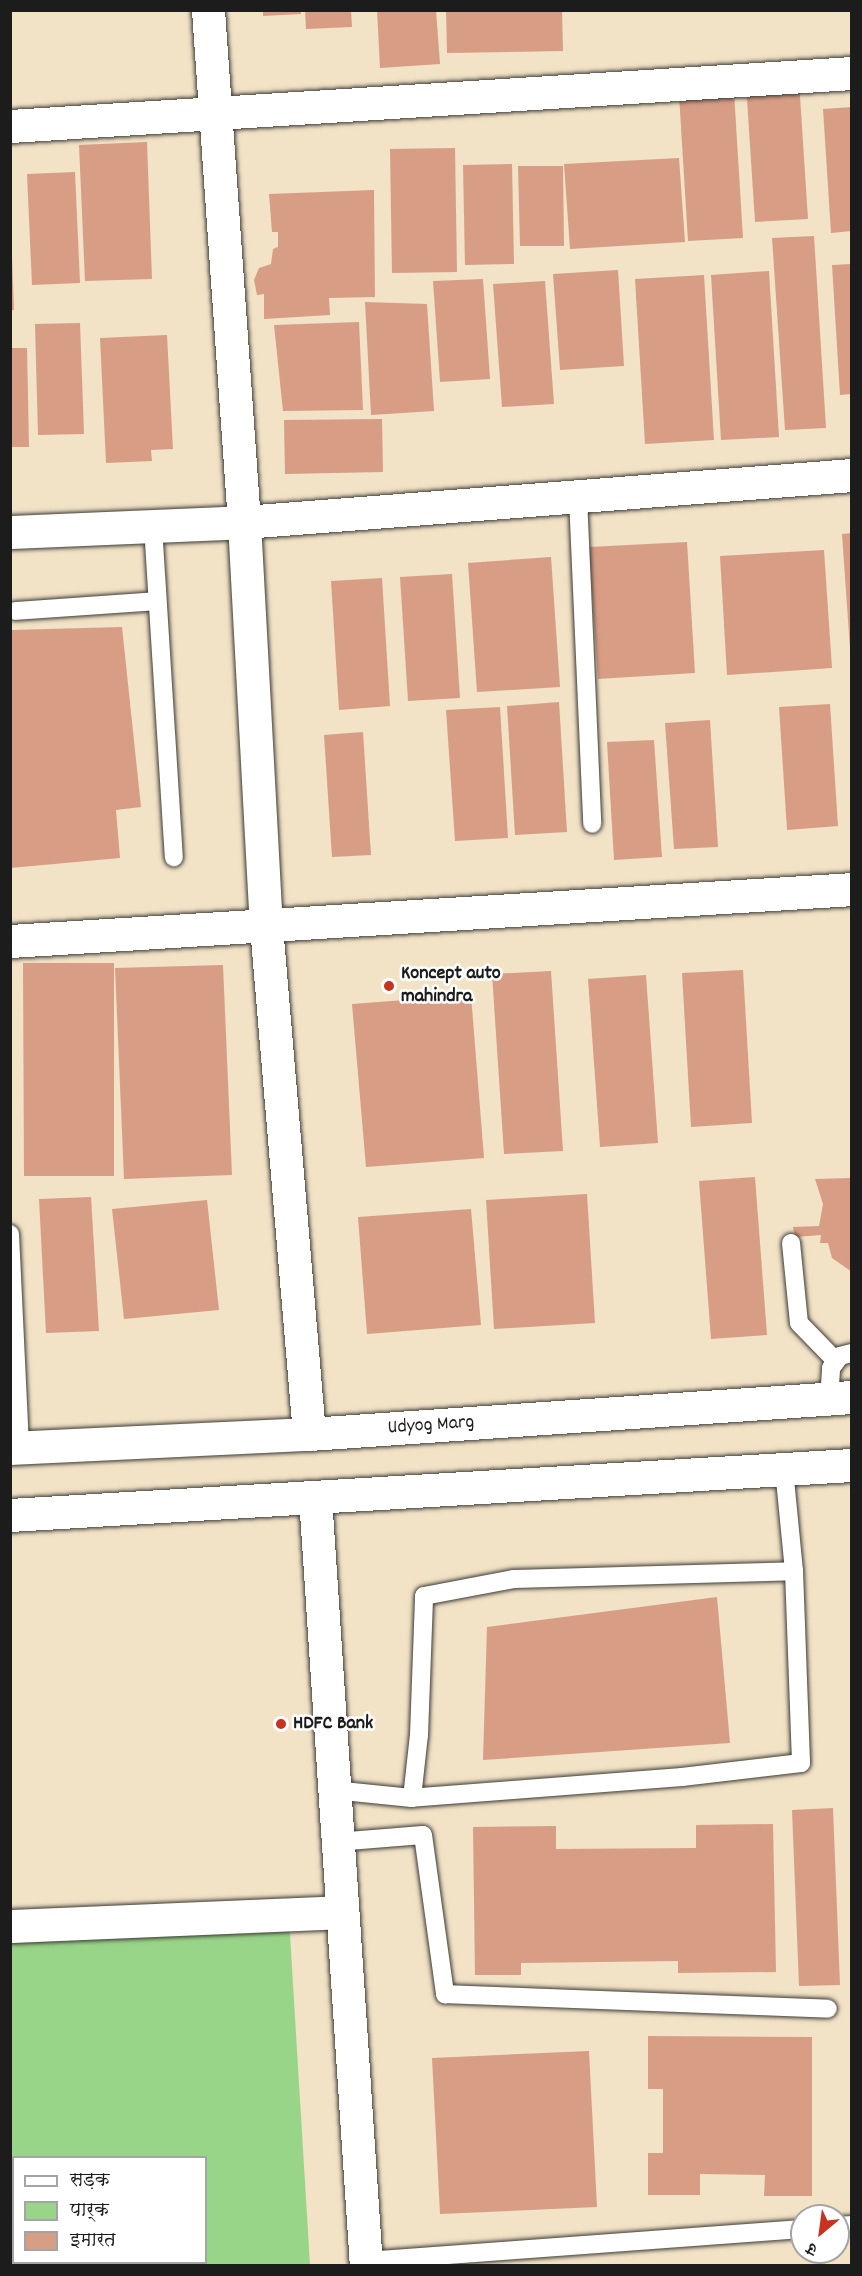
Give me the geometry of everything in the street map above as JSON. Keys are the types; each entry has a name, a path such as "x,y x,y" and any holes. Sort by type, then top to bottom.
{"street":[{"path":"208,10 244,522 266,926 309,1434"},
{"path":"10,126 217,116 852,73"},
{"path":"10,532 244,522 852,475"},
{"path":"10,941 852,889"},
{"name":"Udyog Marg","path":"15,1448 309,1434 840,1398"},
{"path":"10,1515 852,1465"},
{"path":"315,1497 336,1842 366,2263"},
{"path":"10,1926 341,1912"}],"lane":[{"path":"578,496 592,824"},
{"path":"153,526 174,857"},
{"path":"15,610 157,601"},
{"path":"10,1234 15,1448"},
{"path":"791,1243 799,1323 844,1357 829,1373 840,1398"},
{"path":"333,1790 412,1798 682,1777 801,1763 794,1571 784,1469"},
{"path":"412,1798 419,1735 424,1596 514,1579 794,1571"},
{"path":"336,1842 423,1836 445,1994 828,2008"},
{"path":"366,2263 790,2230"}],"green space":[{"path":"289,1918 310,2265 11,2266 11,1934"}],"building":[{"path":"263,10 301,10 301,14 263,16"},
{"path":"305,10 351,10 352,27 306,29"},
{"path":"377,10 436,10 440,64 380,68"},
{"path":"446,10 562,10 563,51 447,53"},
{"path":"799,81 808,219 755,222 746,84"},
{"path":"734,92 743,238 688,241 679,95"},
{"path":"852,107 852,231 831,233 823,109"},
{"path":"147,142 152,279 85,281 79,145"},
{"path":"455,148 457,272 392,273 390,149"},
{"path":"679,158 685,242 570,249 564,164"},
{"path":"512,164 514,264 465,265 463,165"},
{"path":"518,166 563,166 564,246 520,246"},
{"path":"75,172 80,283 32,285 27,174"},
{"path":"374,190 375,297 329,298 330,315 264,319 264,294 257,295 254,280 259,268 271,264 273,249 278,247 278,232 272,232 269,194"},
{"path":"814,236 826,428 785,430 772,238"},
{"path":"10,257 12,257 14,310 10,310"},
{"path":"852,264 852,394 840,395 832,265"},
{"path":"618,270 624,366 560,370 553,274"},
{"path":"769,271 779,437 721,440 711,275"},
{"path":"704,275 714,440 645,444 635,279"},
{"path":"483,279 490,379 440,382 433,281"},
{"path":"545,281 554,404 502,407 493,284"},
{"path":"365,302 427,304 434,411 371,415"},
{"path":"359,322 363,410 283,411 274,325"},
{"path":"80,323 84,434 38,435 35,324"},
{"path":"167,335 173,449 151,450 152,461 106,463 100,338"},
{"path":"10,348 27,348 29,447 10,447"},
{"path":"382,419 383,472 285,474 284,420"},
{"path":"852,533 852,649 850,649 842,534"},
{"path":"687,542 695,673 598,679 589,547"},
{"path":"824,550 832,668 727,675 720,556"},
{"path":"551,557 560,687 477,692 468,563"},
{"path":"452,574 460,698 408,701 400,577"},
{"path":"382,578 390,706 339,710 331,581"},
{"path":"122,627 141,807 116,810 120,858 10,868 10,630"},
{"path":"559,702 567,832 515,835 507,706"},
{"path":"830,704 838,826 787,830 779,707"},
{"path":"500,707 508,838 455,841 446,710"},
{"path":"710,720 718,847 674,849 665,723"},
{"path":"363,732 371,855 332,857 324,735"},
{"path":"654,740 662,857 614,860 607,742"},
{"path":"23,963 114,963 114,1176 24,1176"},
{"path":"223,965 232,1175 124,1179 115,968"},
{"path":"743,970 752,1123 691,1127 682,973"},
{"path":"551,971 563,1151 504,1154 492,974"},
{"path":"646,975 658,1143 600,1147 588,979"},
{"path":"471,995 484,1158 366,1167 352,1004"},
{"path":"755,1177 767,1335 711,1339 699,1181"},
{"path":"852,1178 852,1272 832,1258 828,1243 820,1243 821,1235 795,1237 793,1227 819,1226 823,1204 815,1179"},
{"path":"587,1194 595,1323 494,1329 486,1200"},
{"path":"91,1197 99,1331 46,1333 39,1199"},
{"path":"207,1200 219,1310 124,1319 112,1209"},
{"path":"471,1209 481,1325 367,1334 358,1217"},
{"path":"717,1597 730,1743 483,1760 487,1627"},
{"path":"833,1808 840,1985 799,1986 792,1810"},
{"path":"773,1824 776,1972 678,1973 678,1961 521,1963 521,1975 475,1975 473,1827 556,1826 556,1849 696,1848 696,1825"},
{"path":"648,2036 812,2037 812,2196 764,2196 765,2175 700,2174 700,2195 648,2195 648,2153 663,2153 663,2089 648,2089"},
{"path":"589,2051 597,2207 440,2214 432,2058"}],"place":[{"name":"Koncept auto mahindra","path":"389,986"},
{"name":"HDFC Bank","path":"281,1724"}]}
